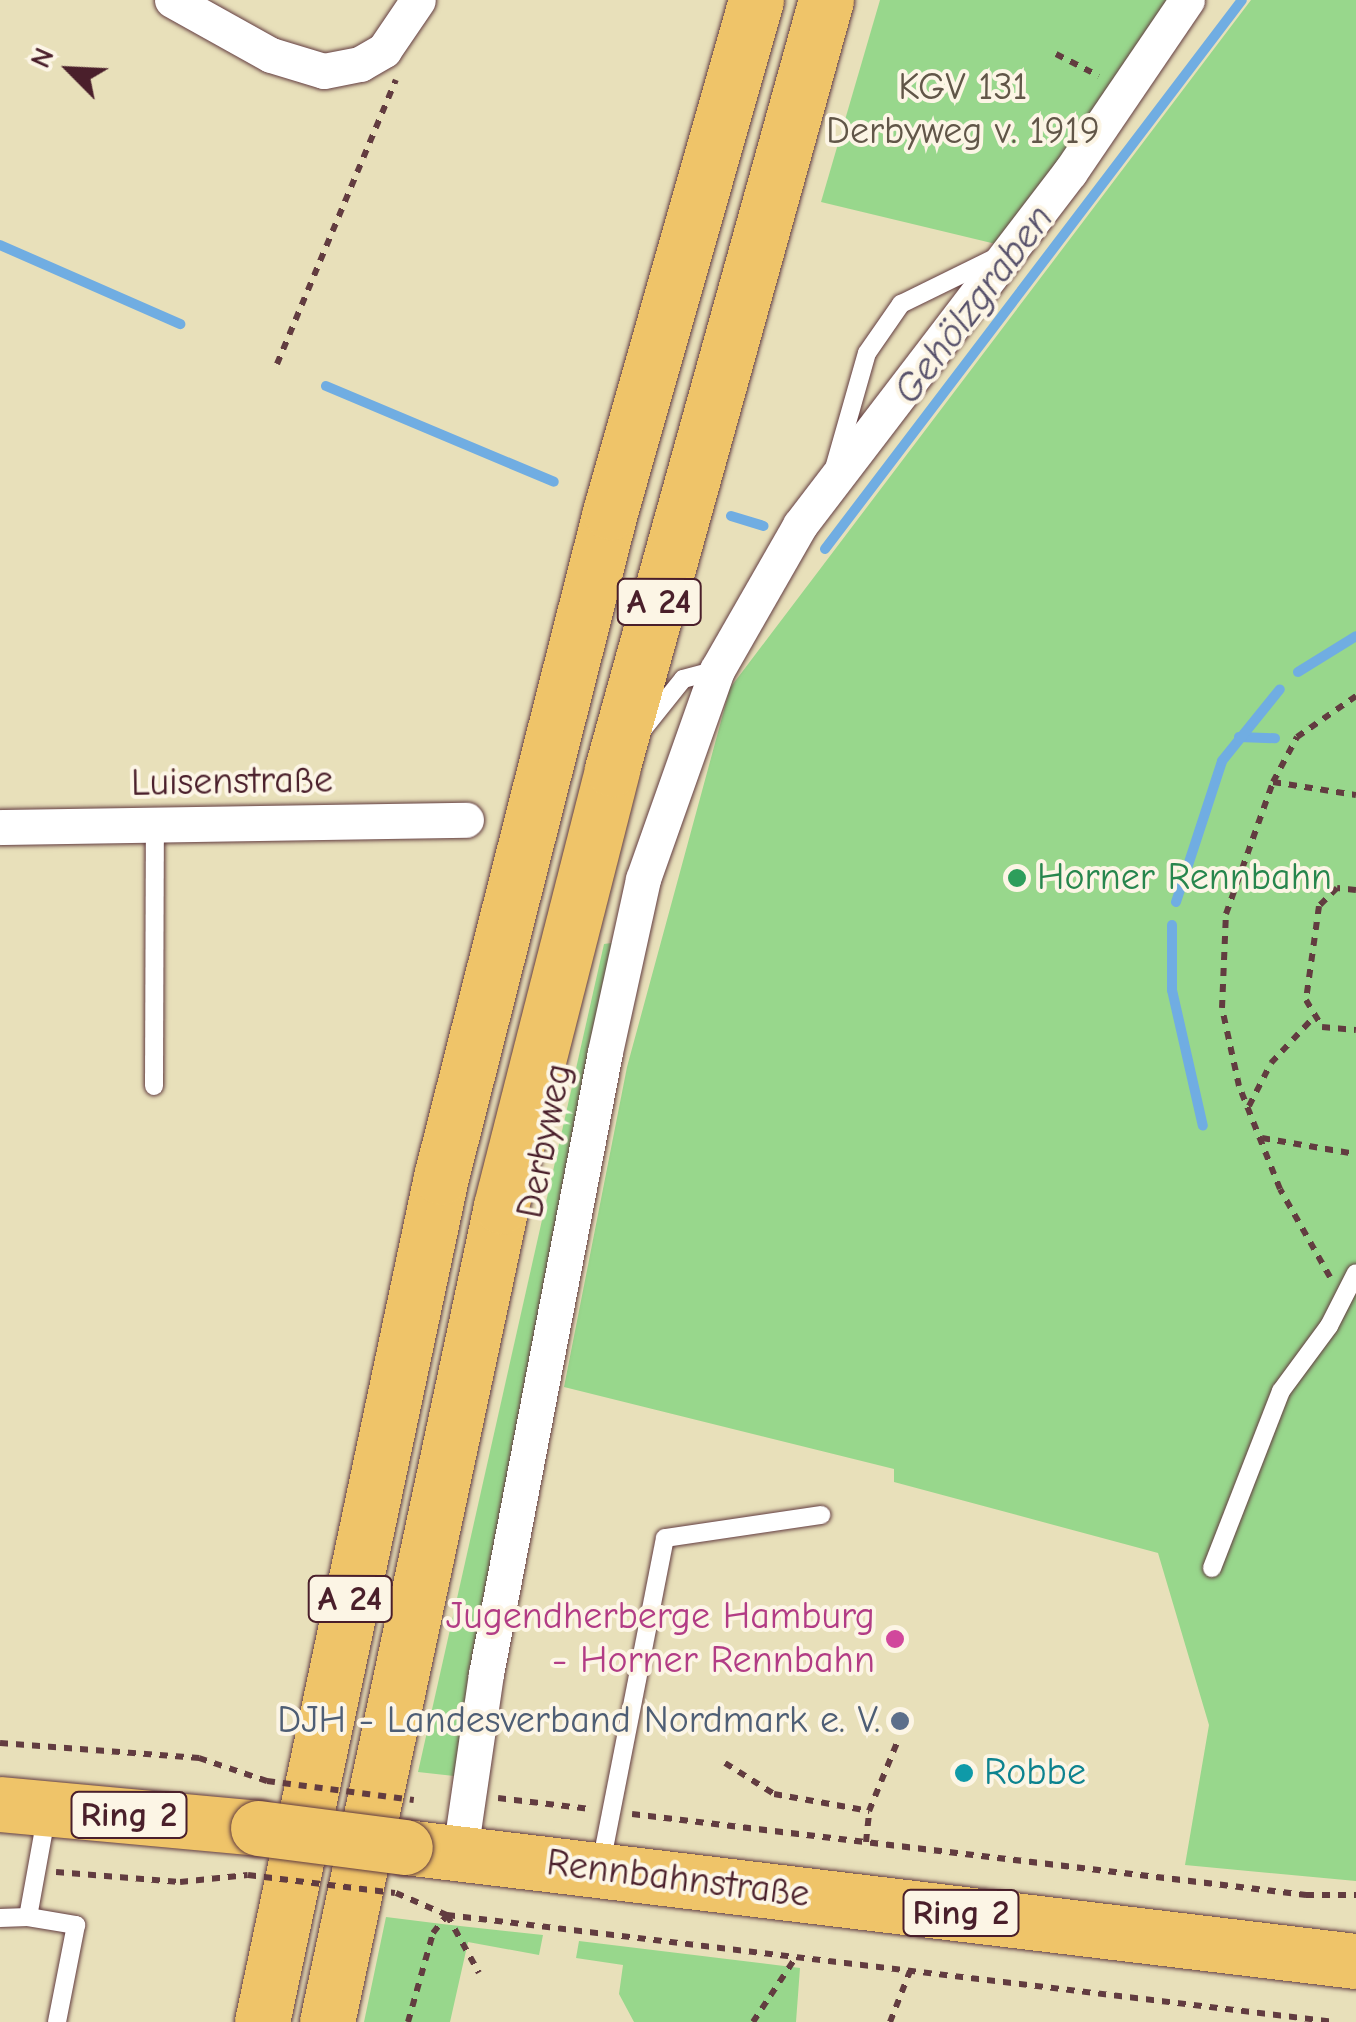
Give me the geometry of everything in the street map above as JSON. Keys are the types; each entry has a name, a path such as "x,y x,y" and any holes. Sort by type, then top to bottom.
{"main road":[{"name":"A 24","path":"262,2022 441,1177 610,512 756,0"},
{"name":"A 24","path":"327,2022 501,1206 612,769 826,0"},
{"name":"Rennbahnstraße","path":"24,1805 258,1828 1356,1961"}],"street":[{"path":"172,0 271,55 324,71 360,64 410,15"},
{"name":"Derbyweg","path":"460,1852 486,1674 622,976 643,880 718,670 774,566 831,485 1013,248 1187,0"},
{"name":"Luisenstraße","path":"0,826 466,820"}],"lane":[{"name":"Derbyweg","path":"831,485 867,353 901,304 1013,248"},
{"path":"612,769 683,680 718,670"},
{"path":"154,1086 155,826"},
{"path":"1212,1568 1282,1391 1345,1298 1356,1273"},
{"path":"600,1870 665,1538 822,1516"},
{"path":"24,1805 37,1870 28,1917"},
{"path":"0,1918 28,1917 76,1925 57,2022"}],"path":[{"path":"277,364 362,171 401,65 410,15"},
{"path":"1056,54 1127,90"},
{"path":"1345,1298 1305,1242 1248,1107 1222,1008 1226,914 1273,782 1298,737 1356,696"},
{"path":"1273,782 1356,794"},
{"path":"1356,890 1338,888 1318,906 1306,1000 1313,1018 1322,1026 1356,1030"},
{"path":"1248,1107 1272,1063 1313,1018"},
{"path":"1261,1138 1356,1154"},
{"path":"866,1842 870,1811 899,1738"},
{"path":"0,1743 198,1758 258,1828 404,1846"},
{"path":"725,1763 774,1794 870,1811"},
{"path":"482,1796 1306,1895 1356,1895"},
{"path":"37,1870 180,1882 258,1828 404,1846"},
{"path":"404,1846 479,1973"},
{"path":"448,1915 1334,2022"},
{"path":"408,2022 433,1934 448,1915"},
{"path":"753,2022 796,1958"},
{"path":"890,2022 910,1971"}],"green space":[{"name":"KGV 131 Derbyweg v. 1919","path":"880,0 1174,0 1000,245 821,202"},
{"name":"Horner Rennbahn","path":"1251,0 1356,0 1356,1881 1185,1865 1209,1725 1158,1553 894,1482 894,1469 564,1387 627,1067 730,688"},
{"path":"619,942 463,1777 418,1772 604,944"},
{"path":"386,1917 543,1935 539,1955 468,1942 450,2022 364,2022"},
{"path":"579,1941 800,1968 796,2022 634,2022 619,1994 623,1965 576,1958"}],"waterway":[{"name":"Gehölzgraben","path":"825,549 1242,0"},
{"name":"Gehölzgraben","path":"0,245 180,324"},
{"name":"Gehölzgraben","path":"326,386 554,482"},
{"name":"Gehölzgraben","path":"731,516 763,526"},
{"path":"1298,672 1356,636"},
{"path":"1176,902 1222,761 1280,689"},
{"path":"1239,737 1275,738"},
{"path":"1172,925 1172,990 1203,1126"}],"place":[{"name":"Horner Rennbahn","path":"1017,878"},
{"name":"Jugendherberge Hamburg - Horner Rennbahn","path":"895,1639"},
{"name":"DJH - Landesverband Nordmark e. V.","path":"900,1721"},
{"name":"Robbe","path":"964,1773"}]}
